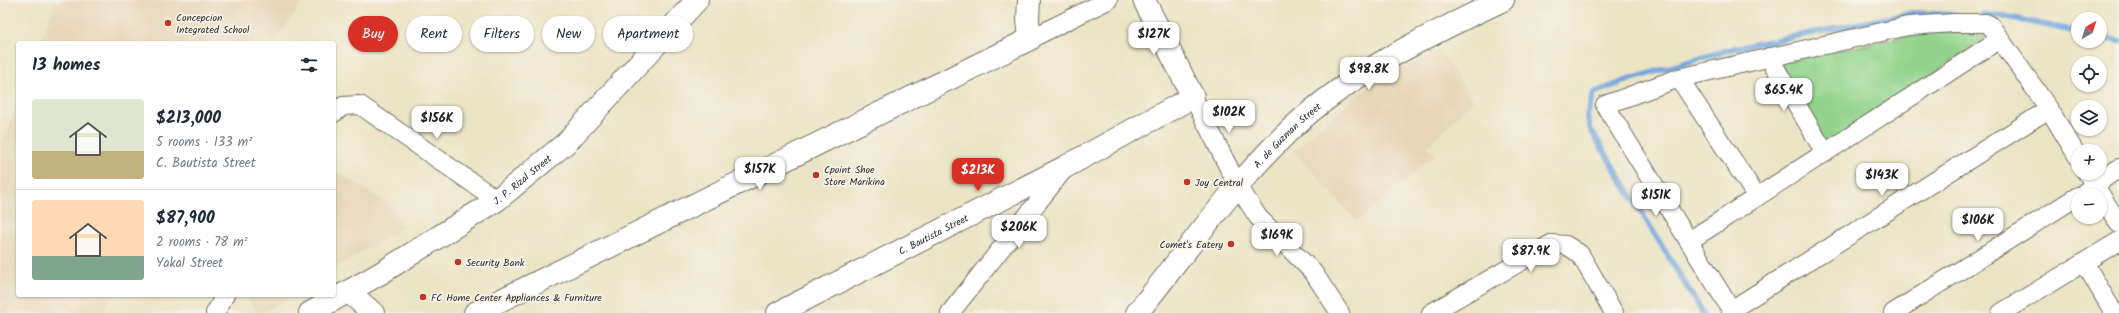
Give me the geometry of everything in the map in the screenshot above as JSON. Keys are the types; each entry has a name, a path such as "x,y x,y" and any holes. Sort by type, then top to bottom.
{"street":[{"path":"1029,0 1028,19 1030,39"},
{"path":"475,313 1108,0"},
{"path":"1144,0 1238,186 1258,217 1313,272 1340,313"},
{"name":"A. de Guzman Street","path":"1137,313 1238,186 1293,128 1355,80 1441,29 1503,0"},
{"name":"J. P. Rizal Street","path":"310,313 349,292 497,200 566,143 691,2"},
{"path":"2049,109 1732,312 1605,105 1679,78 1908,26 1953,22 1986,23 1990,25 2049,109 2071,145"},
{"path":"1689,241 2000,39"},
{"path":"1769,57 1825,153"},
{"path":"1679,78 1757,197"},
{"name":"C. Bautista Street","path":"778,313 1066,167 1193,97"},
{"path":"336,111 343,106 360,105 497,200"},
{"path":"950,313 1066,167"},
{"path":"2107,173 2119,168"},
{"path":"2092,180 2119,224"},
{"path":"1893,313 2071,201"},
{"path":"2001,313 2119,241"},
{"path":"1437,312 1551,244 1566,245 1580,254 1614,313"},
{"path":"2084,262 2114,313"},
{"path":"349,292 373,313"},
{"path":"215,313 224,297"}],"shaded area":[{"name":"Concepcion Integrated School","path":"62,0 303,0 276,41 41,41 55,3"},
{"path":"1438,49 1473,100 1428,146 1435,155 1357,221 1294,151 1359,93"},
{"path":"16,107 16,297 112,297 101,313 79,313 57,303 53,313 0,313 0,149"},
{"path":"336,171 390,205 403,227 336,268"},
{"path":"248,297 289,297 263,313 256,313"}],"green space":[{"path":"1933,31 1990,35 1826,146 1780,62"}],"waterway":[{"path":"1703,313 1591,130 1587,116 1594,93 1628,80 1735,48 1914,13 1956,15"},
{"path":"1983,15 2003,16 2071,31"},
{"path":"2107,38 2119,41"}],"place":[{"name":"Concepcion Integrated School","path":"168,23"},
{"name":"Cpoint Shoe Store Marikina","path":"816,175"},
{"name":"Joy Central","path":"1187,182"},
{"name":"Comet's Eatery","path":"1231,244"},
{"name":"Security Bank","path":"458,262"},
{"name":"FC Home Center Appliances & Furniture","path":"423,297"}]}
